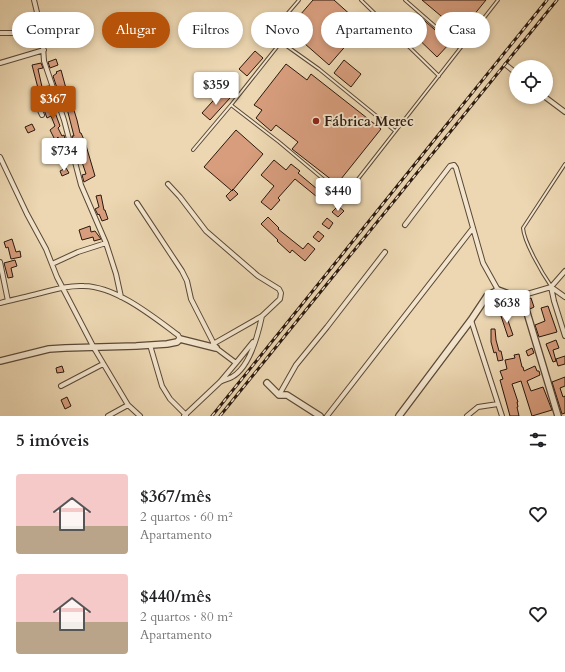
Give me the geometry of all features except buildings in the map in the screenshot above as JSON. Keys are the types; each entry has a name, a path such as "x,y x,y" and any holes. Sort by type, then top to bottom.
{"street":[{"path":"34,0 37,12"},
{"path":"0,33 12,33"},
{"path":"0,63 44,50 44,61 54,90 81,184 106,243 116,274 121,297"},
{"path":"42,116 36,102 36,97 54,90"},
{"path":"553,103 565,112"},
{"path":"0,157 94,348 128,404 140,416"},
{"path":"405,225 450,166 454,165 483,263 498,290 517,297 525,306 558,416"},
{"path":"0,304 63,287 84,286 98,288 121,297 156,319 178,335 180,339 215,346 262,316 280,299 281,293 279,289 258,276 206,231 168,184"},
{"path":"137,203 182,271 187,281 191,299 215,346 236,363"},
{"path":"327,416 473,228"},
{"path":"52,264 78,252 106,243"},
{"path":"279,395 296,365 385,252"},
{"path":"0,262 8,301"},
{"path":"517,297 551,286 565,271"},
{"path":"551,286 565,297"},
{"path":"551,286 565,336"},
{"path":"398,416 472,320 487,296 498,290"},
{"path":"220,382 231,378 236,374 250,354 257,338 262,316"},
{"path":"472,320 502,416"},
{"path":"150,345 162,386 170,399 185,415 220,382 257,338"},
{"path":"0,361 65,348 150,345 177,342 180,339"},
{"path":"61,386 103,364"},
{"path":"267,383 279,395 287,395 320,416"},
{"path":"108,416 128,404"},
{"path":"466,416 478,407 498,404"}],"lane":[{"path":"290,12 299,0"},
{"path":"360,0 439,76"},
{"path":"405,0 460,49"},
{"path":"231,105 279,142 335,189 344,192 351,188 498,0"},
{"path":"193,150 276,48"},
{"path":"289,48 319,69 395,130"},
{"path":"551,286 536,260 523,233 523,228 565,164"}],"railway":[{"path":"212,416 547,0"},
{"path":"220,416 557,0"}],"place":[{"name":"Fábrica Merec","path":"316,121"}]}
